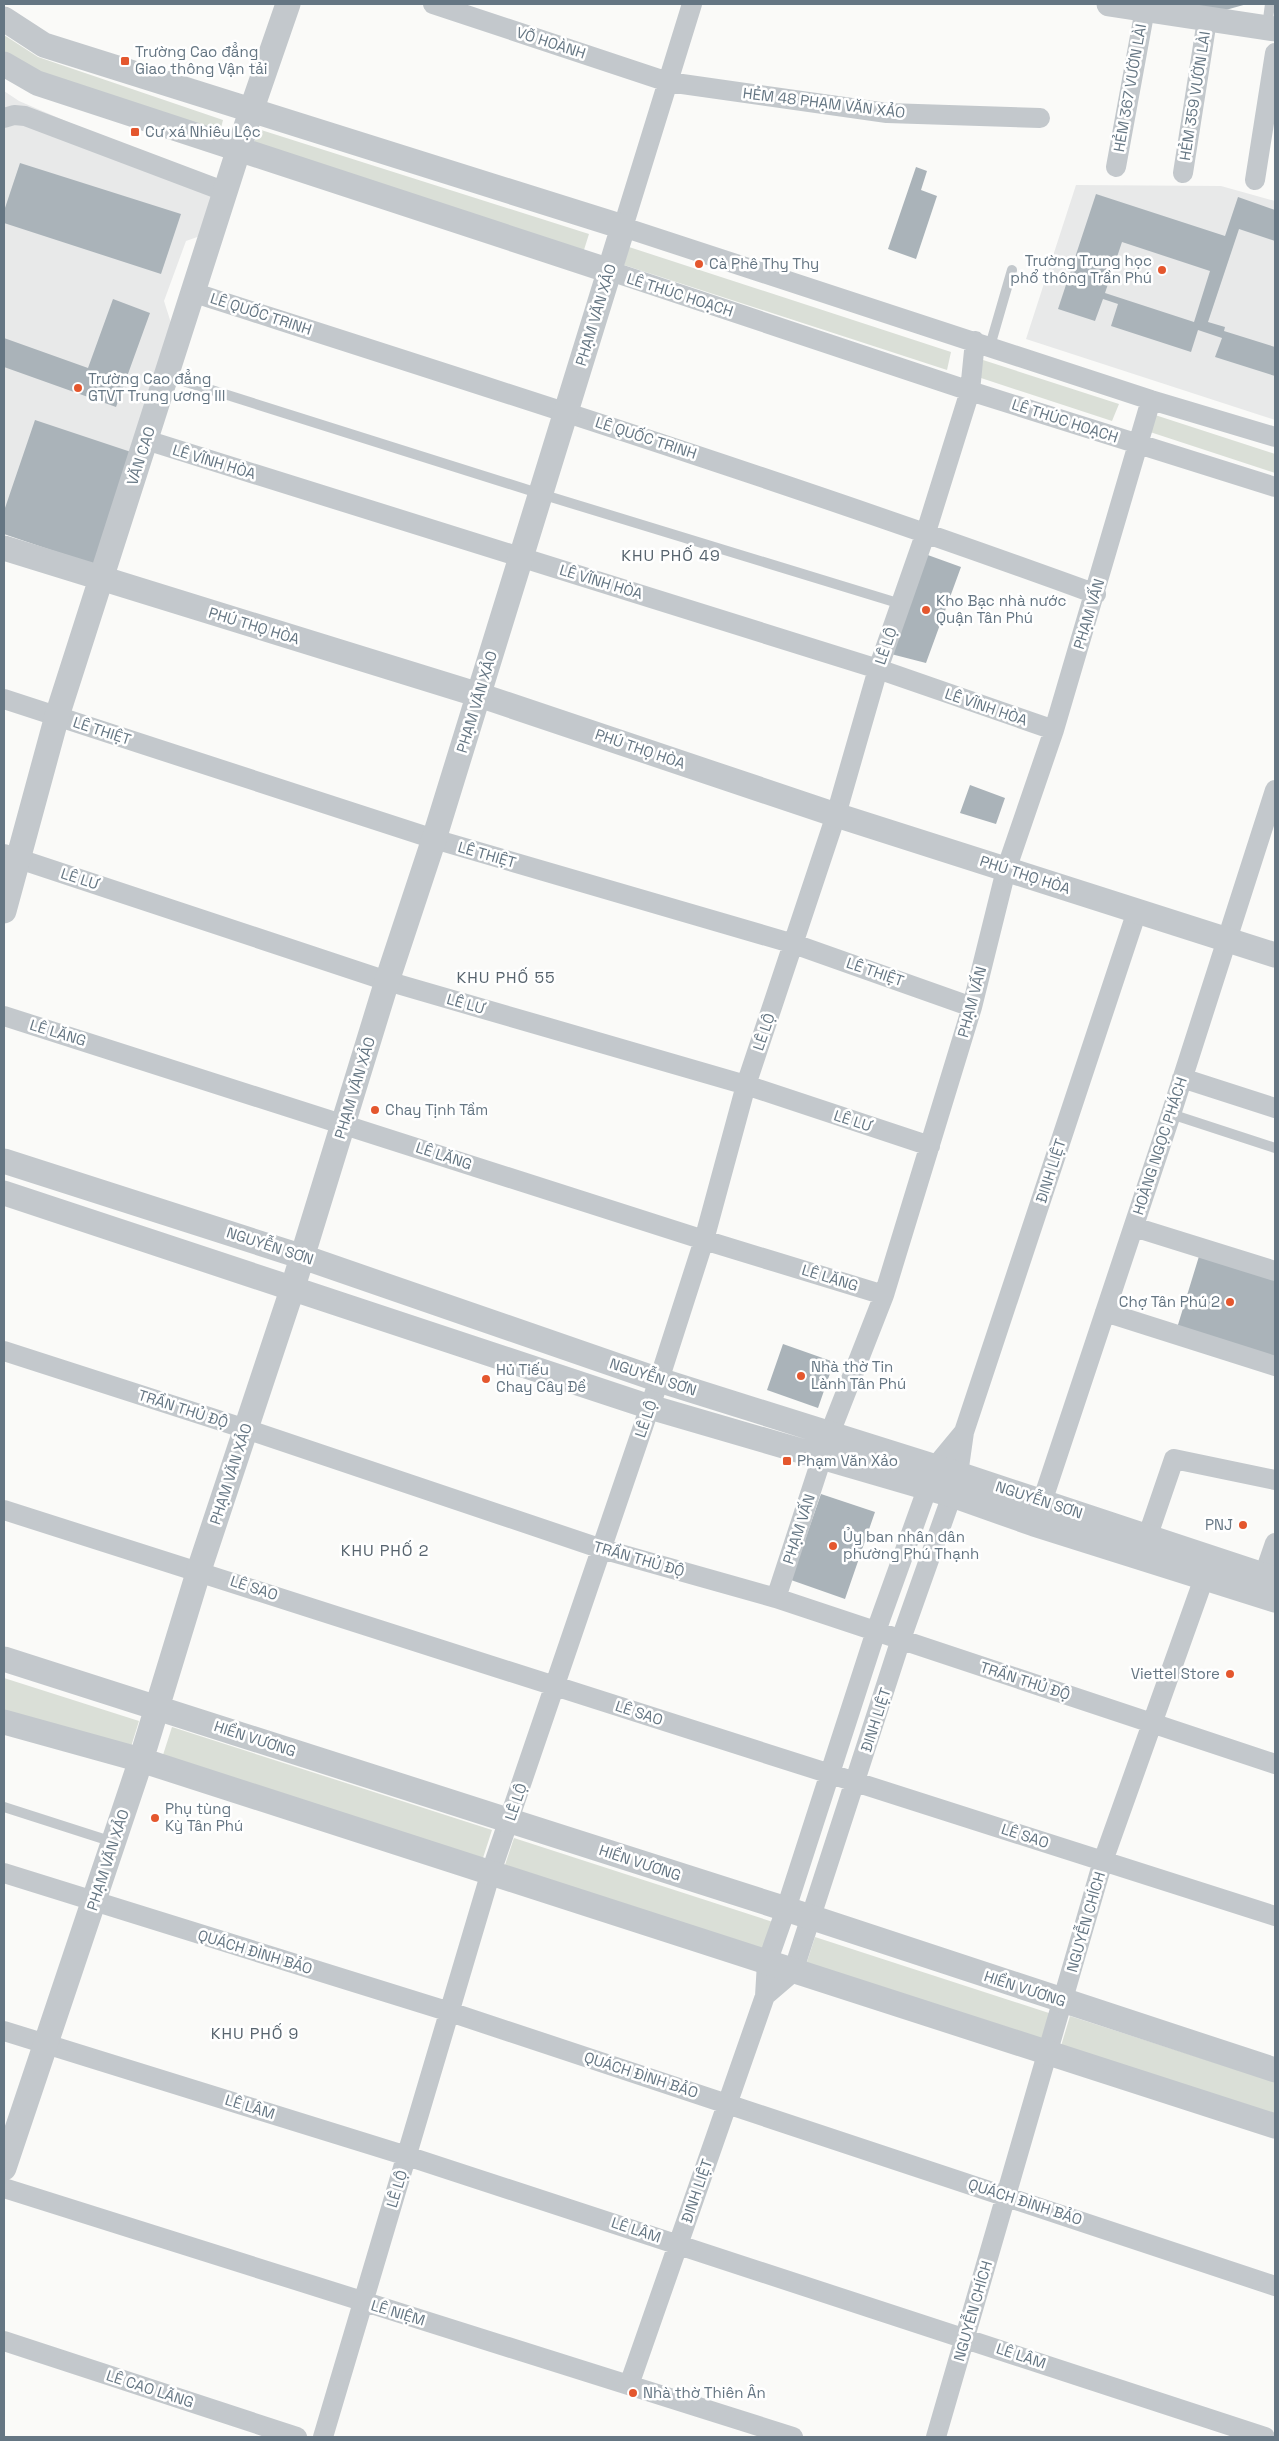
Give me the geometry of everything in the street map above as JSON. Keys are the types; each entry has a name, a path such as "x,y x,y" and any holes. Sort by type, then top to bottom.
{"street":[{"name":"VĂN CAO","path":"4,911 11,856 251,111 288,4"},
{"name":"VÕ HOÀNH","path":"433,4 668,82"},
{"name":"PHẠM VĂN XẢO","path":"4,2168 114,1843 199,1570 303,1256 387,981 479,695 692,4"},
{"path":"1109,4 1207,20 1271,20"},
{"name":"HẺM 367 VƯỜN LÀI","path":"1116,167 1145,10"},
{"path":"4,19 44,45 623,227 983,343 1151,400 1275,437"},
{"name":"HẺM 359 VƯỜN LÀI","path":"1183,173 1207,20"},
{"path":"1255,180 1275,53"},
{"name":"LÊ THÚC HOẠCH","path":"4,64 37,83 970,391 1275,486"},
{"name":"HẺM 48 PHẠM VĂN XẢO","path":"668,82 887,113 1040,118"},
{"path":"4,118 14,115 25,116 226,192"},
{"name":"LÊ QUỐC TRINH","path":"194,291 201,295 566,412 926,532 1096,594"},
{"name":"LÊ LỘ","path":"323,2437 490,1874 650,1407 704,1240 746,1086 836,815 878,669 926,532 983,343"},
{"name":"PHẠM VẤN","path":"776,1598 830,1433 884,1295 972,1007 1006,870 1054,730 1096,594 1151,400"},
{"name":"LÊ VĨNH HÒA","path":"146,440 878,669 1054,730"},
{"name":"PHÚ THỌ HÒA","path":"4,548 479,695 836,815 1275,955"},
{"name":"LÊ THIỆT","path":"4,699 434,839 794,944 972,1007"},
{"name":"HOÀNG NGỌC PHÁCH","path":"1042,1502 1275,794"},
{"name":"LÊ LƯ","path":"11,856 387,981 746,1086 930,1146"},
{"name":"ĐINH LIỆT","path":"629,2385 765,1996 767,1963 876,1631 964,1432 1137,911"},
{"name":"LÊ LĂNG","path":"4,1016 704,1240 884,1295"},
{"path":"1182,1078 1275,1108"},
{"name":"NGUYỄN SƠN","path":"4,1161 303,1256 658,1380 830,1433 943,1481 1034,1524 1208,1568 1270,1577"},
{"name":"NGUYỄN SƠN","path":"4,1193 292,1290 650,1407 823,1457 1042,1502 1148,1535 1208,1568 1275,1600"},
{"path":"1134,1227 1275,1271"},
{"path":"1105,1312 1275,1366"},
{"name":"TRẦN THỦ ĐỘ","path":"4,1352 246,1429 602,1549 776,1598 1275,1764"},
{"path":"1148,1535 1174,1460 1275,1480"},
{"name":"ĐINH LIỆT","path":"765,1996 793,1972 812,1918 901,1639 943,1481"},
{"name":"LÊ SAO","path":"4,1510 199,1570 1275,1916"},
{"path":"1270,1577 1275,1543"},
{"name":"NGUYỄN CHÍCH","path":"936,2437 1103,1861 1208,1568"},
{"name":"HIỀN VƯƠNG","path":"4,1659 156,1706 509,1822 786,1909 1062,2002 1275,2070"},
{"path":"4,1722 141,1760 1047,2054 1275,2126"},
{"name":"QUÁCH ĐÌNH BẢO","path":"4,1873 450,2012 1275,2286"},
{"name":"LÊ LÂM","path":"4,2031 407,2156 1265,2437"},
{"name":"LÊ NIỆM","path":"4,2188 793,2437"},
{"name":"LÊ CAO LÃNG","path":"4,2341 297,2437"}],"lane":[{"path":"983,343 1012,270"},
{"path":"167,376 541,494 901,604"},
{"path":"1171,1114 1275,1148"},
{"path":"4,1807 114,1843"}],"shaded area":[{"path":"4,35 38,57 223,120 219,136 33,70 4,52"},
{"name":"Trường Cao đẳng GTVT Trung ương III","path":"4,91 19,101 75,125 218,179 203,235 186,241 164,301 171,323 95,565 4,534"},
{"path":"258,129 589,234 583,253 254,144"},
{"name":"Trường Trung học phổ thông Trần Phú","path":"1076,185 1221,186 1275,201 1275,420 1026,339"},
{"path":"629,247 951,352 947,370 624,265"},
{"path":"983,360 1119,404 1112,421 978,377"},
{"path":"1152,414 1275,454 1275,473 1147,431"},
{"path":"4,1678 139,1721 130,1750 4,1710"},
{"path":"172,1727 492,1830 482,1861 162,1758"},
{"path":"514,1838 776,1923 767,1953 504,1868"},
{"path":"815,1937 1052,2014 1042,2045 805,1968"},
{"path":"1070,2016 1275,2082 1275,2115 1061,2046"}],"building":[{"path":"1191,4 1247,4 1215,13"},
{"path":"20,163 181,214 161,274 4,223 4,211"},
{"path":"916,167 927,171 921,190 937,196 916,259 888,249"},
{"path":"1096,194 1225,236 1238,197 1275,210 1275,241 1239,229 1208,322 1225,327 1224,331 1275,347 1275,376 1215,357 1222,338 1198,330 1191,352 1111,326 1118,304 1103,299 1095,321 1058,309","holes":["1122,242 1210,271 1194,322 1105,293"]},
{"path":"113,299 150,313 116,407 4,367 4,338 88,368"},
{"path":"35,420 134,453 95,565 4,534 4,511"},
{"name":"Kho Bạc nhà nước Quận Tân Phú","path":"925,554 961,567 926,663 891,654"},
{"path":"970,785 1005,798 996,824 960,813"},
{"name":"Chợ Tân Phú 2","path":"1200,1253 1275,1277 1275,1361 1177,1328"},
{"name":"Nhà thờ Tin Lành Tân Phú","path":"783,1344 834,1362 818,1408 767,1390"},
{"name":"Ủy ban nhân dân phường Phú Thạnh","path":"821,1494 875,1512 845,1599 791,1580"}],"place":[{"name":"Trường Cao đẳng Giao thông Vận tải","path":"125,61"},
{"name":"Cư xá Nhiêu Lộc","path":"135,132"},
{"name":"Cà Phê Thy Thy","path":"699,264"},
{"name":"Trường Trung học phổ thông Trần Phú","path":"1162,270"},
{"name":"Trường Cao đẳng GTVT Trung ương III","path":"78,388"},
{"name":"Kho Bạc nhà nước Quận Tân Phú","path":"926,610"},
{"name":"Chay Tịnh Tầm","path":"375,1110"},
{"name":"Chợ Tân Phú 2","path":"1230,1302"},
{"name":"Nhà thờ Tin Lành Tân Phú","path":"801,1376"},
{"name":"Hủ Tiếu Chay Cây Đề","path":"486,1379"},
{"name":"Phạm Văn Xảo","path":"787,1461"},
{"name":"PNJ","path":"1243,1525"},
{"name":"Ủy ban nhân dân phường Phú Thạnh","path":"833,1546"},
{"name":"Viettel Store","path":"1230,1674"},
{"name":"Phụ tùng Kỳ Tân Phú","path":"155,1818"},
{"name":"Nhà thờ Thiên Ân","path":"633,2393"}],"district":[{"name":"KHU PHỐ 49","path":"671,555"},
{"name":"KHU PHỐ 55","path":"506,977"},
{"name":"KHU PHỐ 2","path":"385,1550"},
{"name":"KHU PHỐ 9","path":"255,2033"}]}
